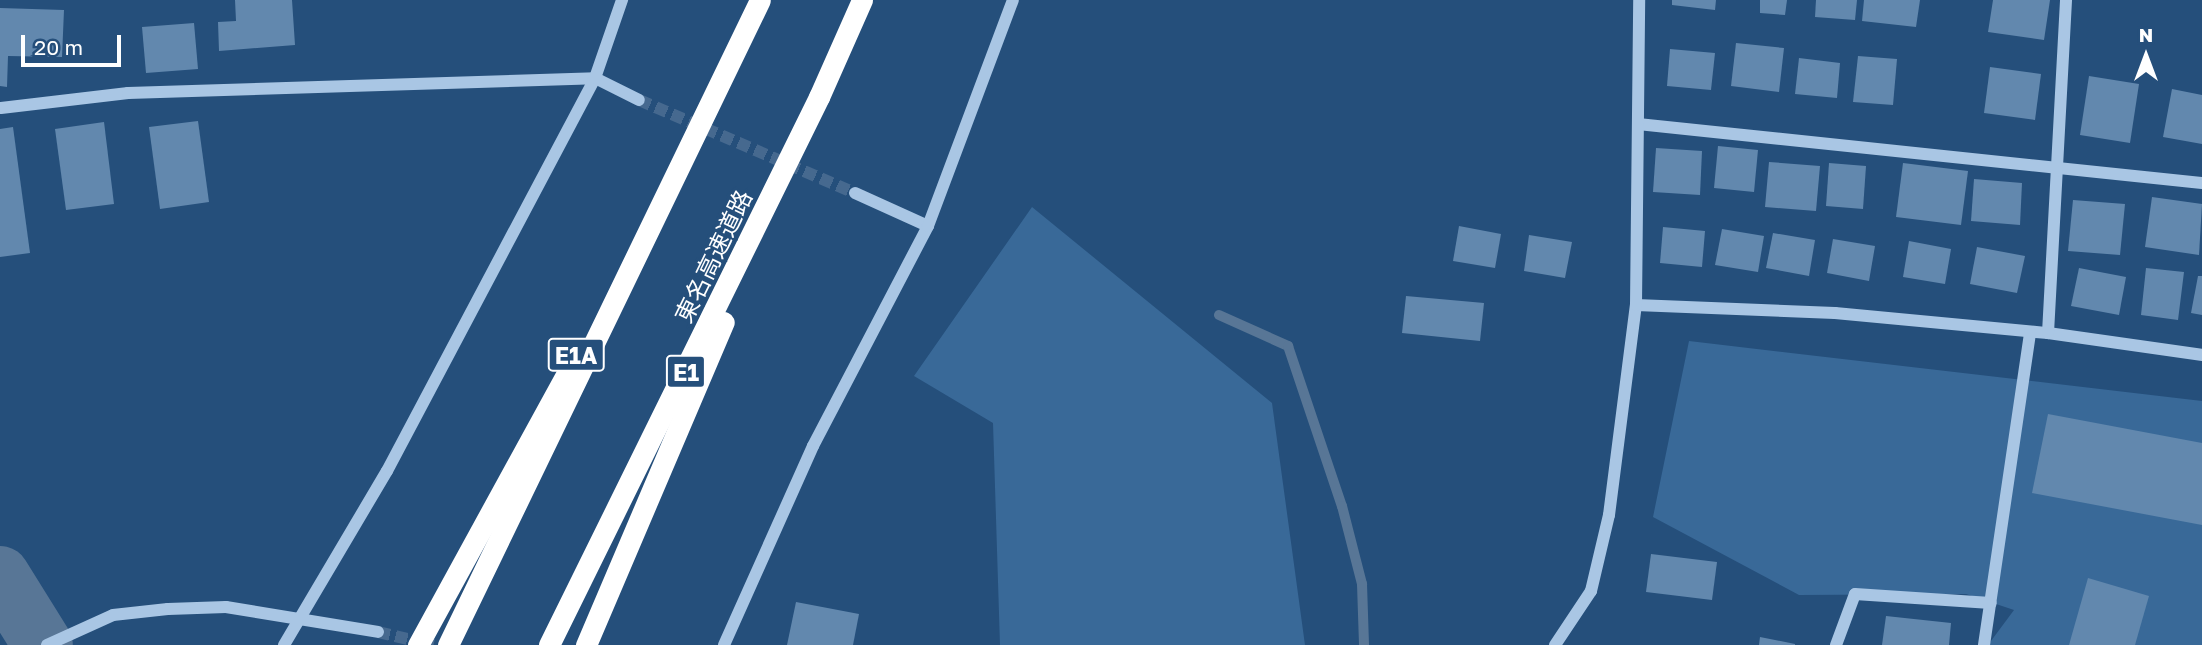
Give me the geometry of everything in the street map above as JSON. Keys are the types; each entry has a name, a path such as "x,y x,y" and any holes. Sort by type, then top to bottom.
{"highway":[{"path":"449,645 760,0"},
{"name":"東名高速道路","path":"549,645 819,97 862,0"},
{"name":"E1A","path":"418,645 731,63"},
{"path":"586,645 819,97"}],"street":[{"path":"284,645 387,471 595,78 622,0"},
{"path":"724,645 813,446 928,226 1013,0"},
{"path":"1555,645 1591,591 1609,515 1636,304 1639,0"},
{"path":"2048,333 2066,0"},
{"path":"1,108 128,93 595,78 639,100"},
{"path":"1638,124 2056,170 2202,183"},
{"path":"855,192 928,226"},
{"path":"1636,304 1835,313 2048,333 2202,355"},
{"path":"1984,645 2030,332"},
{"path":"1836,645 1855,594 1990,603"},
{"path":"47,645 113,615 226,607 298,622 378,632"}],"shaded area":[{"path":"1032,207 1272,403 1305,645 1000,645 993,423 914,376"},
{"path":"1689,341 2202,401 2202,645 1988,645 2014,610 1966,594 1799,595 1653,517"}],"building":[{"path":"235,0 292,0 295,45 219,51 218,22 236,21"},
{"path":"1672,0 1716,0 1715,10 1672,5"},
{"path":"1760,0 1787,0 1785,15 1760,13"},
{"path":"1816,0 1857,0 1855,20 1815,17"},
{"path":"1864,0 1920,0 1916,27 1862,21"},
{"path":"1993,0 2050,0 2044,40 1988,32"},
{"path":"0,8 64,10 62,57 8,56 7,87 0,86"},
{"path":"194,23 198,69 146,73 142,27"},
{"path":"1736,43 1784,48 1779,92 1731,86"},
{"path":"1670,49 1715,53 1711,90 1667,86"},
{"path":"1858,56 1897,59 1893,105 1853,102"},
{"path":"1799,58 1840,63 1837,98 1795,94"},
{"path":"1990,67 2041,74 2035,120 1984,113"},
{"path":"2089,76 2139,84 2130,143 2080,135"},
{"path":"2172,89 2202,95 2202,144 2163,137"},
{"path":"198,121 209,202 160,209 149,127"},
{"path":"104,122 114,204 66,210 55,129"},
{"path":"13,127 30,253 0,257 0,129"},
{"path":"1718,146 1758,150 1754,192 1714,188"},
{"path":"1656,148 1702,151 1700,195 1653,192"},
{"path":"1769,162 1820,166 1816,211 1765,207"},
{"path":"1829,163 1866,166 1863,209 1826,206"},
{"path":"1903,163 1968,171 1961,225 1896,217"},
{"path":"1974,179 2022,183 2020,225 1971,221"},
{"path":"2152,197 2202,204 2199,255 2145,247"},
{"path":"2073,200 2125,204 2120,255 2068,251"},
{"path":"1459,226 1501,234 1495,268 1453,261"},
{"path":"1663,227 1705,231 1702,267 1660,263"},
{"path":"1722,229 1764,236 1758,272 1715,265"},
{"path":"1773,233 1815,240 1809,276 1766,268"},
{"path":"1529,235 1572,242 1565,278 1524,271"},
{"path":"1833,239 1875,246 1869,281 1827,273"},
{"path":"1909,241 1951,249 1945,284 1903,277"},
{"path":"1977,247 2025,256 2017,293 1970,284"},
{"path":"2079,268 2126,277 2119,315 2071,306"},
{"path":"2146,268 2184,272 2178,320 2141,315"},
{"path":"2198,276 2202,276 2202,315 2191,313"},
{"path":"1406,296 1484,303 1480,341 1402,333"},
{"path":"2048,414 2202,443 2202,525 2032,493"},
{"path":"1651,554 1717,562 1712,600 1646,592"},
{"path":"2088,578 2149,596 2135,645 2069,645"},
{"path":"796,602 859,614 853,645 787,645"},
{"path":"1886,616 1951,623 1949,645 1882,645"},
{"path":"1760,637 1795,644 1795,645 1759,645"}],"waterway":[{"path":"1219,315 1288,346 1342,506 1362,584 1364,645"},
{"path":"0,576 43,645"}],"tunnel":[{"path":"639,100 855,193"},
{"path":"378,632 433,645"}]}
